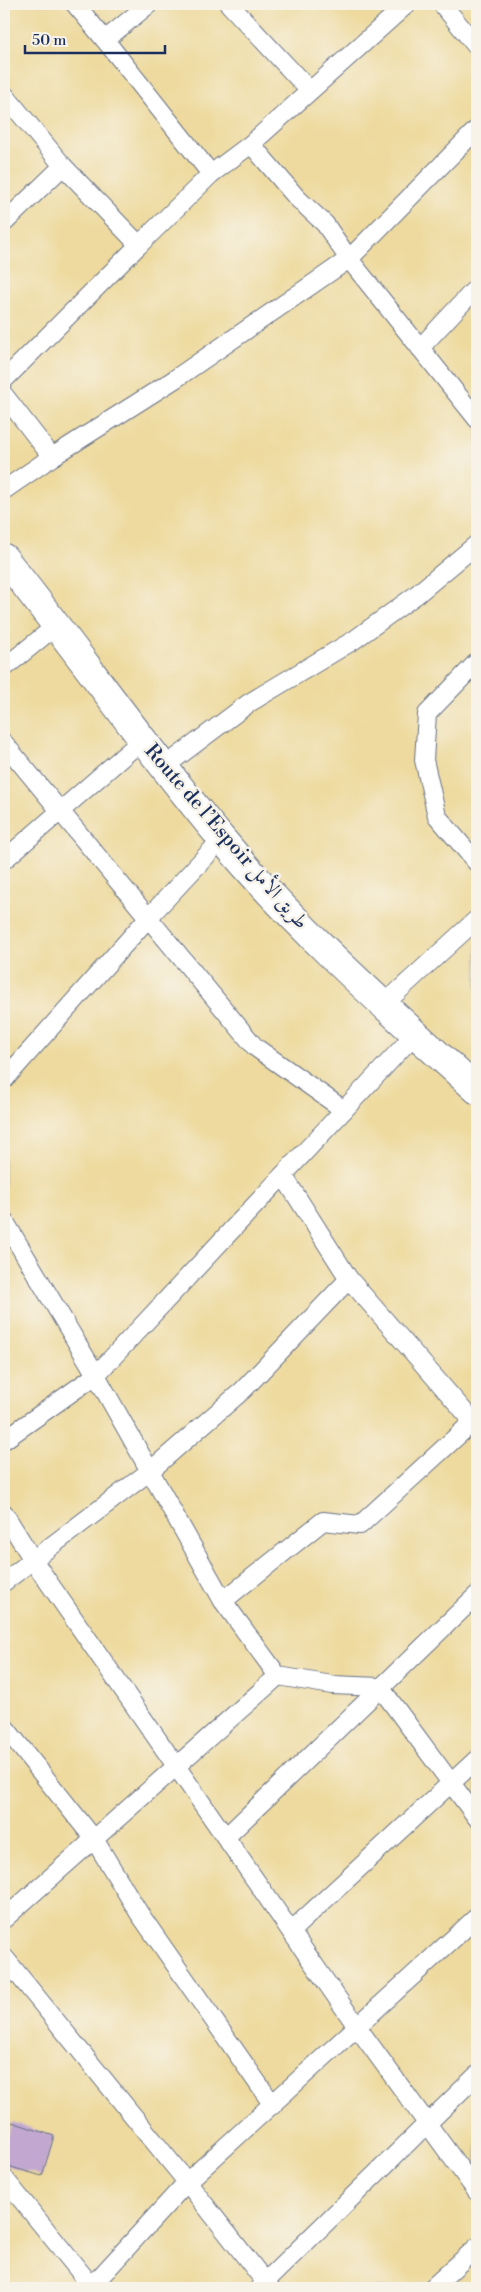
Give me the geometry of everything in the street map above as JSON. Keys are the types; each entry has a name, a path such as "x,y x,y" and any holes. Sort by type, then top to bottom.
{"highway":[{"name":"Route de l’Espoir طريق الأمل","path":"4,558 57,625 142,740 222,839 299,924 382,1006 477,1090"}],"street":[{"path":"75,4 211,174"},
{"path":"105,40 149,4"},
{"path":"229,4 310,91"},
{"path":"4,380 211,174 252,144 407,4"},
{"path":"442,4 477,48"},
{"path":"4,94 63,166 139,245"},
{"path":"4,490 52,457 176,379 348,259 477,129"},
{"path":"252,144 297,198 325,224 348,259 477,419"},
{"path":"4,223 63,166"},
{"path":"420,348 477,287"},
{"path":"4,395 52,457"},
{"path":"164,767 249,703 354,640 416,595 477,544"},
{"path":"4,668 57,625"},
{"path":"477,662 427,714 424,760 437,816 477,863"},
{"path":"4,860 142,740"},
{"path":"4,743 254,1047 344,1110"},
{"path":"4,1080 148,918 222,839"},
{"path":"382,1006 477,920"},
{"path":"4,1440 96,1375 415,1034"},
{"path":"223,1601 324,1520 360,1525 476,1422 349,1279 283,1176"},
{"path":"4,1220 96,1375 223,1601 278,1676 332,1685 380,1688 477,1818"},
{"path":"4,1582 150,1471 243,1390 349,1279"},
{"path":"4,1513 33,1560 358,2028 477,2192"},
{"path":"226,1836 477,1595"},
{"path":"4,1919 278,1676"},
{"path":"4,1726 94,1839 140,1913 273,2105"},
{"path":"291,1930 477,1759"},
{"path":"4,2178 92,2288 187,2182 358,2028 477,1917"},
{"path":"4,1958 187,2182 265,2286 477,2075"},
{"path":"436,2287 477,2247"}],"sand":[{"path":"4,4 477,4 477,2288 4,2288"}],"building":[{"path":"12,2122 54,2136 42,2176 4,2165 4,2144"}]}
